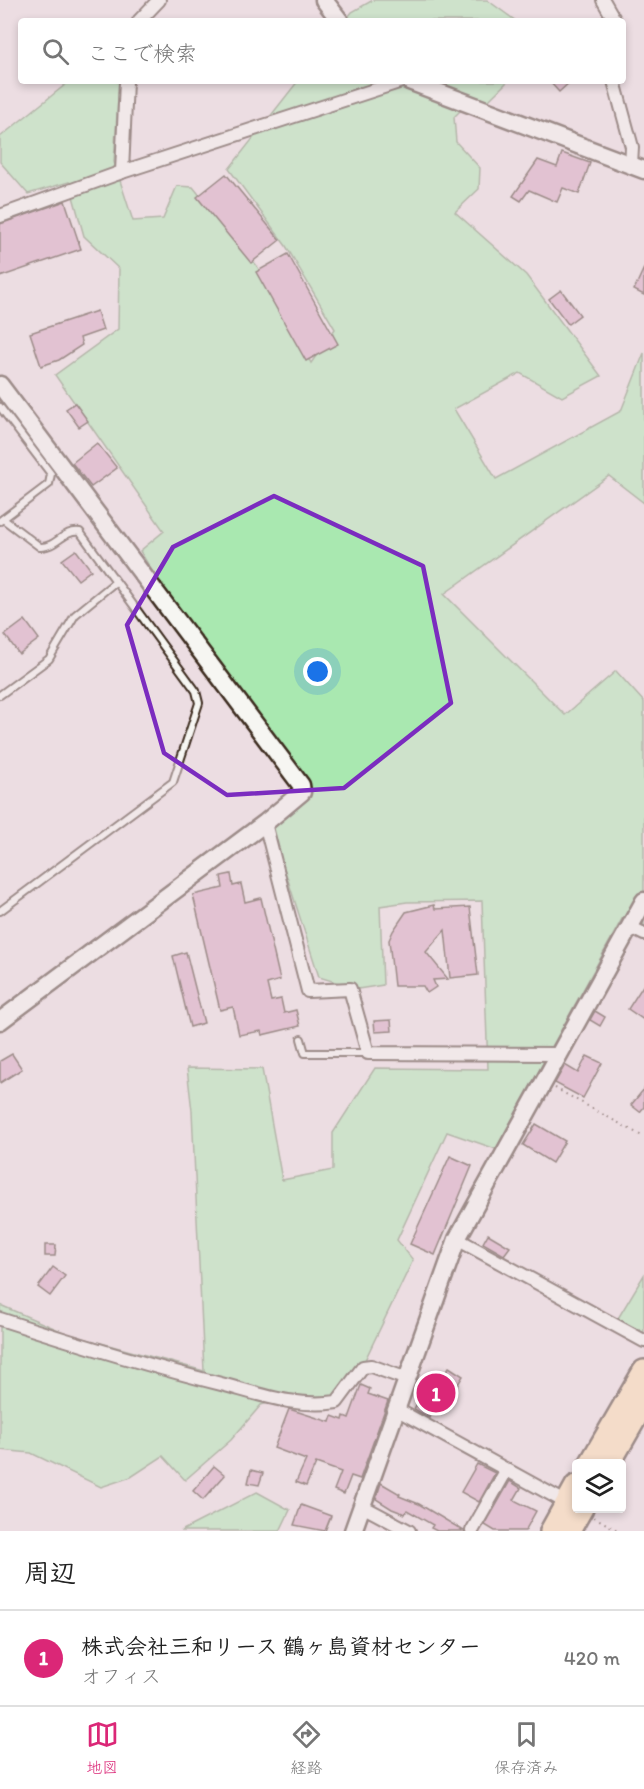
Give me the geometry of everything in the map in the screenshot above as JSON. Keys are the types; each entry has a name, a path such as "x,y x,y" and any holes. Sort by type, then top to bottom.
{"highway":[{"path":"593,1459 644,1371"},
{"path":"612,1459 644,1403"},
{"path":"551,1531 572,1508"},
{"path":"569,1531 574,1513"}],"street":[{"path":"142,18 159,0"},
{"path":"324,0 338,18"},
{"path":"603,0 613,18"},
{"path":"122,172 126,84"},
{"path":"0,216 122,172 393,84"},
{"path":"417,84 638,168"},
{"path":"615,84 638,168"},
{"path":"0,385 301,785 302,792 265,823 0,1021"},
{"path":"265,823 308,991 350,989 368,1053 560,1054"},
{"path":"353,1531 457,1239 560,1054 637,931 644,901"},
{"path":"457,1239 644,1341"},
{"path":"0,1319 175,1372 294,1403 321,1405 337,1402 363,1367 371,1366 407,1379"},
{"path":"396,1409 506,1471 572,1500"},
{"path":"472,1531 506,1471"},
{"path":"363,1506 410,1531"}],"lane":[{"path":"0,407 51,474 49,484 2,520 40,548 51,546 70,532 80,532 105,564 114,583 199,697 199,709 178,771 167,788 0,911"},
{"path":"0,695 49,659 75,615 114,583"},
{"path":"301,1039 305,1053 368,1053"}],"path":[{"path":"544,1082 644,1137"},
{"path":"593,1513 619,1531"}],"highlighted area":[{"path":"274,496 423,566 451,703 344,788 227,795 164,753 127,625 173,547"}],"green space":[{"path":"373,0 487,0 512,18 347,18 352,12"},
{"path":"66,84 119,84 114,162 133,221 163,219 177,186 193,187 257,266 311,363 335,329 286,246 229,169 296,84 505,84 487,102 473,98 454,117 456,142 480,168 479,189 455,212 526,275 601,376 562,397 520,373 454,409 496,479 621,411 644,353 644,503 609,476 444,594 565,715 616,671 644,702 644,928 623,917 496,1149 447,1132 397,1240 413,1260 364,1362 333,1397 295,1395 261,1405 231,1440 185,1480 163,1456 131,1477 101,1487 31,1453 0,1450 0,1305 68,1334 204,1371 192,1111 187,1068 262,1069 282,1180 333,1170 333,1133 375,1068 488,1069 482,901 407,902 380,906 383,985 358,989 319,977 270,824 308,792 177,613 140,551 164,531 55,375 118,329 119,269 84,236 69,182 28,194 0,162 0,137"},
{"path":"644,1275 644,1334 617,1320"},
{"path":"257,1492 290,1510 280,1531 181,1531"}],"building":[{"path":"552,84 568,84 559,92"},
{"path":"562,153 590,163 579,194 563,188 557,202 529,190 521,201 513,196 538,160 557,167"},
{"path":"226,174 280,240 251,263 197,197"},
{"path":"65,201 81,249 0,277 0,224"},
{"path":"288,254 338,344 306,361 256,272"},
{"path":"644,268 644,295 634,290"},
{"path":"561,290 580,315 568,324 549,299"},
{"path":"97,311 103,330 80,338 82,345 59,360 41,366 30,333"},
{"path":"75,403 88,421 79,427 66,409"},
{"path":"97,443 117,468 91,487 72,463"},
{"path":"76,550 91,570 78,580 62,560"},
{"path":"25,620 39,639 19,654 5,635"},
{"path":"231,874 233,886 241,884 245,902 261,898 280,980 267,984 271,1001 281,999 284,1013 296,1010 300,1026 262,1035 261,1031 239,1035 233,1007 220,1010 193,895 223,888 221,876"},
{"path":"434,905 435,909 470,907 478,975 450,978 445,930 426,952 448,979 433,980 436,987 427,993 423,986 394,986 389,940 393,931 406,912"},
{"path":"186,952 204,1023 190,1027 173,956"},
{"path":"644,984 644,1020 628,1009"},
{"path":"595,1011 605,1017 600,1026 590,1020"},
{"path":"391,1020 392,1031 375,1032 374,1021"},
{"path":"12,1054 22,1069 0,1083 0,1061"},
{"path":"587,1056 602,1063 583,1098 555,1083 565,1065 578,1073"},
{"path":"644,1089 644,1107 640,1112 631,1105"},
{"path":"536,1124 565,1141 552,1163 523,1145"},
{"path":"450,1156 472,1166 435,1255 410,1244"},
{"path":"488,1234 510,1247 504,1255 483,1243"},
{"path":"45,1245 56,1245 55,1256 45,1256"},
{"path":"53,1267 65,1276 50,1296 38,1287"},
{"path":"449,1367 463,1376 449,1399 442,1395 430,1418 414,1409 423,1392 431,1396"},
{"path":"361,1385 370,1389 368,1394 388,1401 360,1479 351,1476 344,1494 334,1490 341,1472 316,1463 306,1486 296,1482 306,1460 274,1448 289,1409 330,1422 332,1416 343,1420 344,1416 349,1418"},
{"path":"477,1464 495,1473 479,1502 461,1492"},
{"path":"214,1466 225,1475 203,1500 193,1491"},
{"path":"251,1470 263,1473 259,1485 248,1483"},
{"path":"510,1481 521,1488 514,1500 536,1511 525,1531 495,1531 485,1525"},
{"path":"381,1483 400,1494 399,1496 419,1504 464,1531 437,1531 431,1528 433,1525 407,1510 405,1514 392,1509 376,1499"},
{"path":"301,1505 331,1516 325,1531 294,1525"}],"place":[{"name":"株式会社三和リース 鶴ヶ島資材センター","path":"436,1393"}]}
